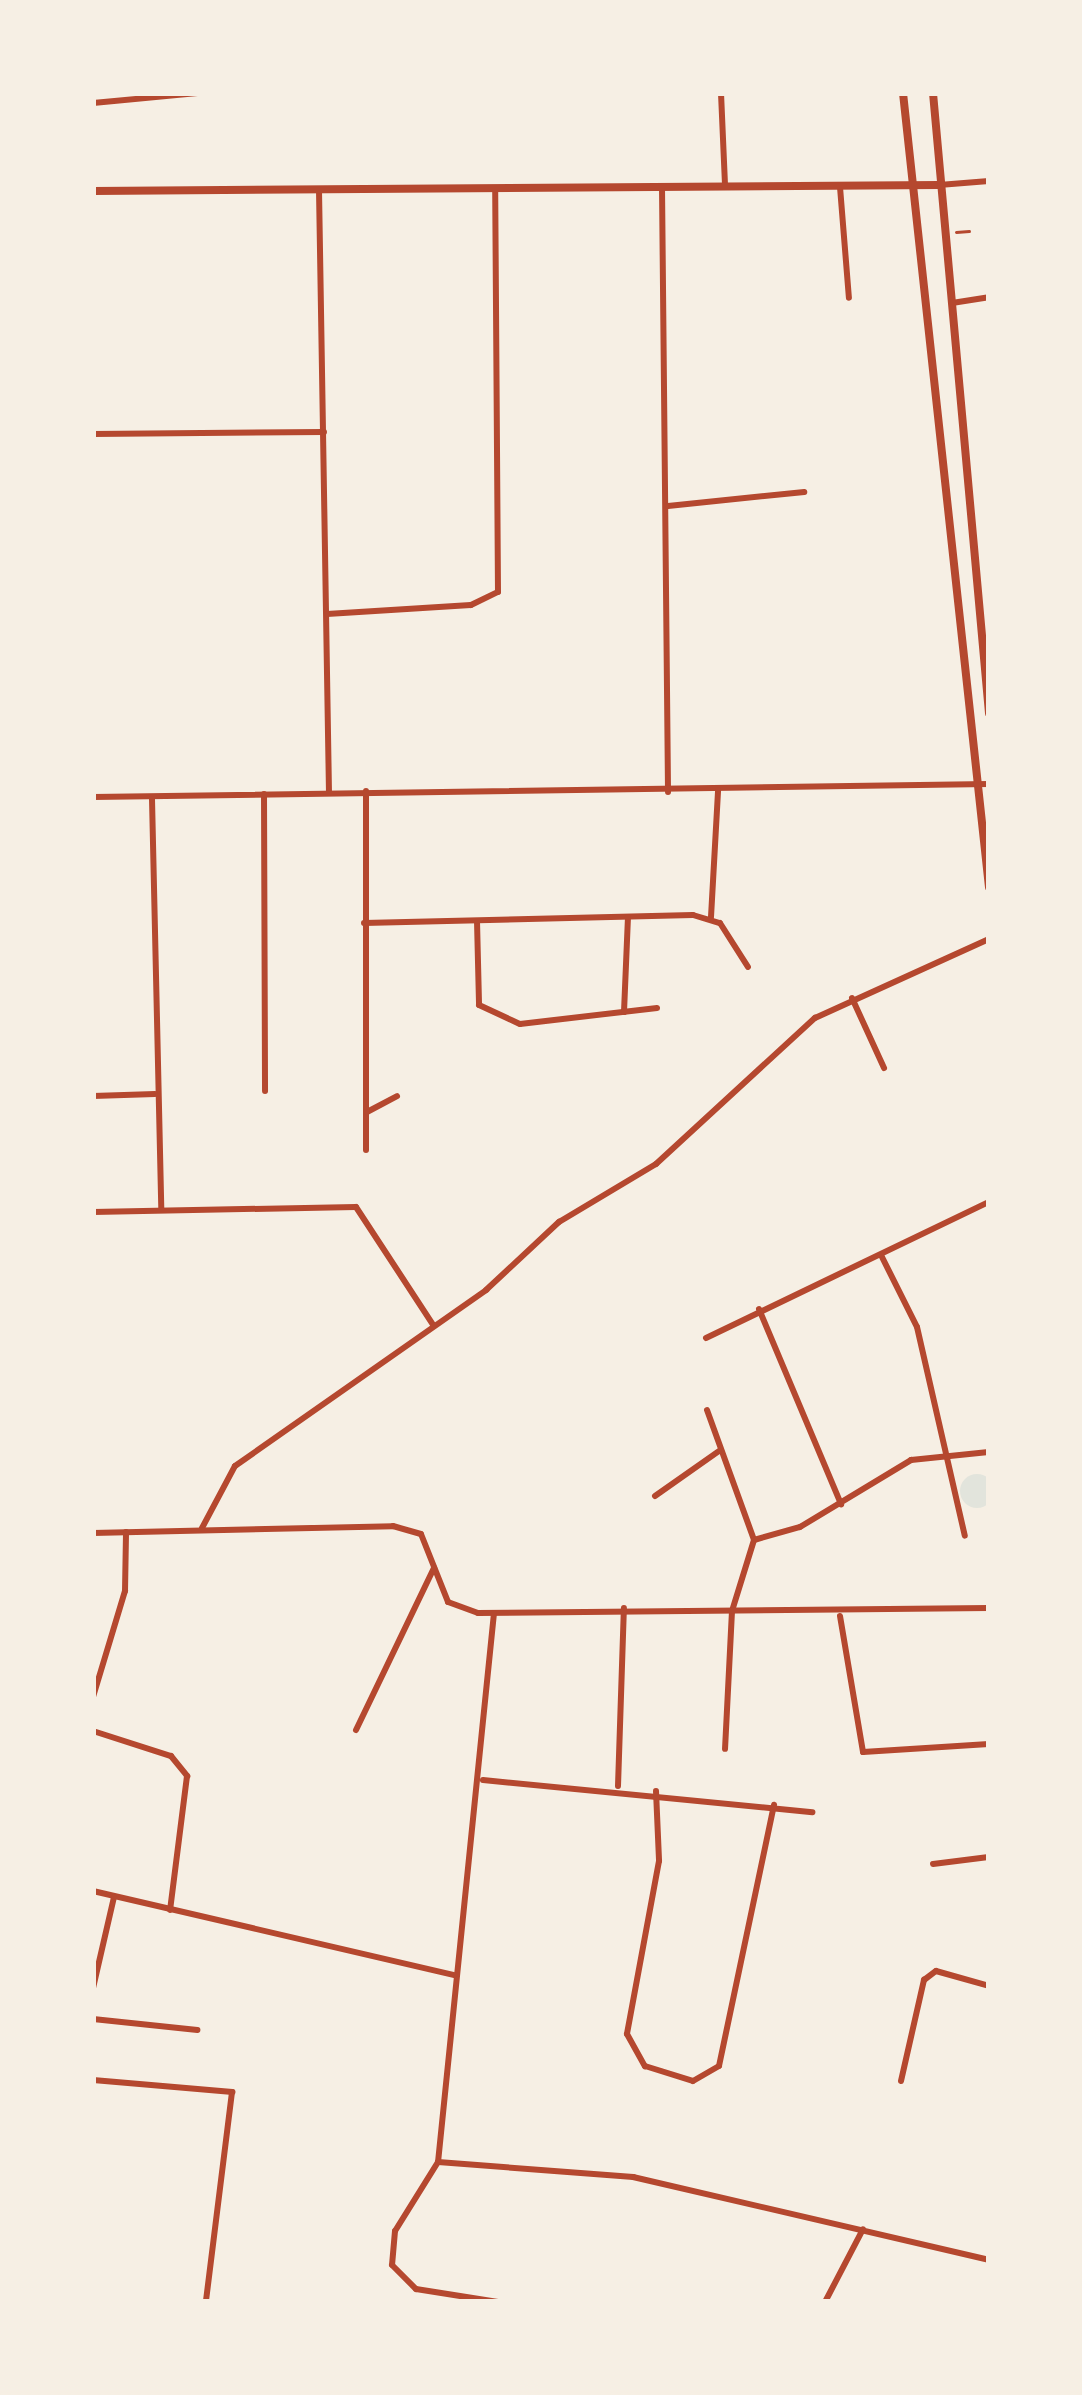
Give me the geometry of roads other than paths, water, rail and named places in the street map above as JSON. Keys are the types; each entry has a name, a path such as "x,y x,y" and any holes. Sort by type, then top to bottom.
{"main road":[{"path":"903,93 972,784 989,887"},
{"path":"933,93 989,713"},
{"path":"93,191 939,185"}],"street":[{"path":"93,103 198,93"},
{"path":"243,93 368,93"},
{"path":"721,93 725,190"},
{"path":"939,185 989,181"},
{"path":"662,187 668,792"},
{"path":"326,614 471,605 498,592 495,188"},
{"path":"840,188 848,298"},
{"path":"319,190 329,792"},
{"path":"952,303 989,297"},
{"path":"93,434 324,432"},
{"path":"668,506 804,491"},
{"path":"93,797 989,784"},
{"path":"718,790 711,917 748,967"},
{"path":"366,791 366,1150"},
{"path":"264,794 265,1091"},
{"path":"152,797 161,1209"},
{"path":"624,1012 628,917"},
{"path":"364,923 711,917"},
{"path":"477,920 479,1005 520,1024 657,1008"},
{"path":"202,1528 235,1466 434,1326 559,1222 656,1164 745,1074 852,998 989,939"},
{"path":"852,998 884,1069"},
{"path":"93,1096 155,1094"},
{"path":"367,1112 397,1096"},
{"path":"706,1338 759,1308 989,1202"},
{"path":"93,1212 356,1207 434,1326"},
{"path":"881,1255 917,1328 964,1536"},
{"path":"759,1308 841,1504"},
{"path":"707,1410 754,1540 732,1611 724,1748"},
{"path":"655,1496 719,1451"},
{"path":"754,1540 841,1504 911,1460 947,1452 989,1452"},
{"path":"93,1533 393,1526 421,1534 448,1602 494,1613 624,1607 840,1616 989,1608"},
{"path":"93,1697 125,1591 126,1532"},
{"path":"356,1730 435,1565"},
{"path":"618,1786 624,1607"},
{"path":"494,1613 483,1780 454,1975 438,2162 395,2231 392,2264 416,2289 498,2302"},
{"path":"840,1616 863,1752 989,1744"},
{"path":"93,1731 171,1756 187,1776 170,1910"},
{"path":"483,1780 618,1786 812,1812"},
{"path":"656,1791 659,1862 627,2034 645,2066 694,2080 719,2066 774,1805"},
{"path":"933,1864 989,1857"},
{"path":"93,1891 454,1975"},
{"path":"93,1988 114,1897"},
{"path":"901,2081 924,1980 936,1970 989,1986"},
{"path":"93,2019 196,2030"},
{"path":"93,2080 232,2092 206,2302"},
{"path":"438,2162 633,2177 790,2221 863,2229 989,2260"},
{"path":"825,2302 863,2229"}]}
